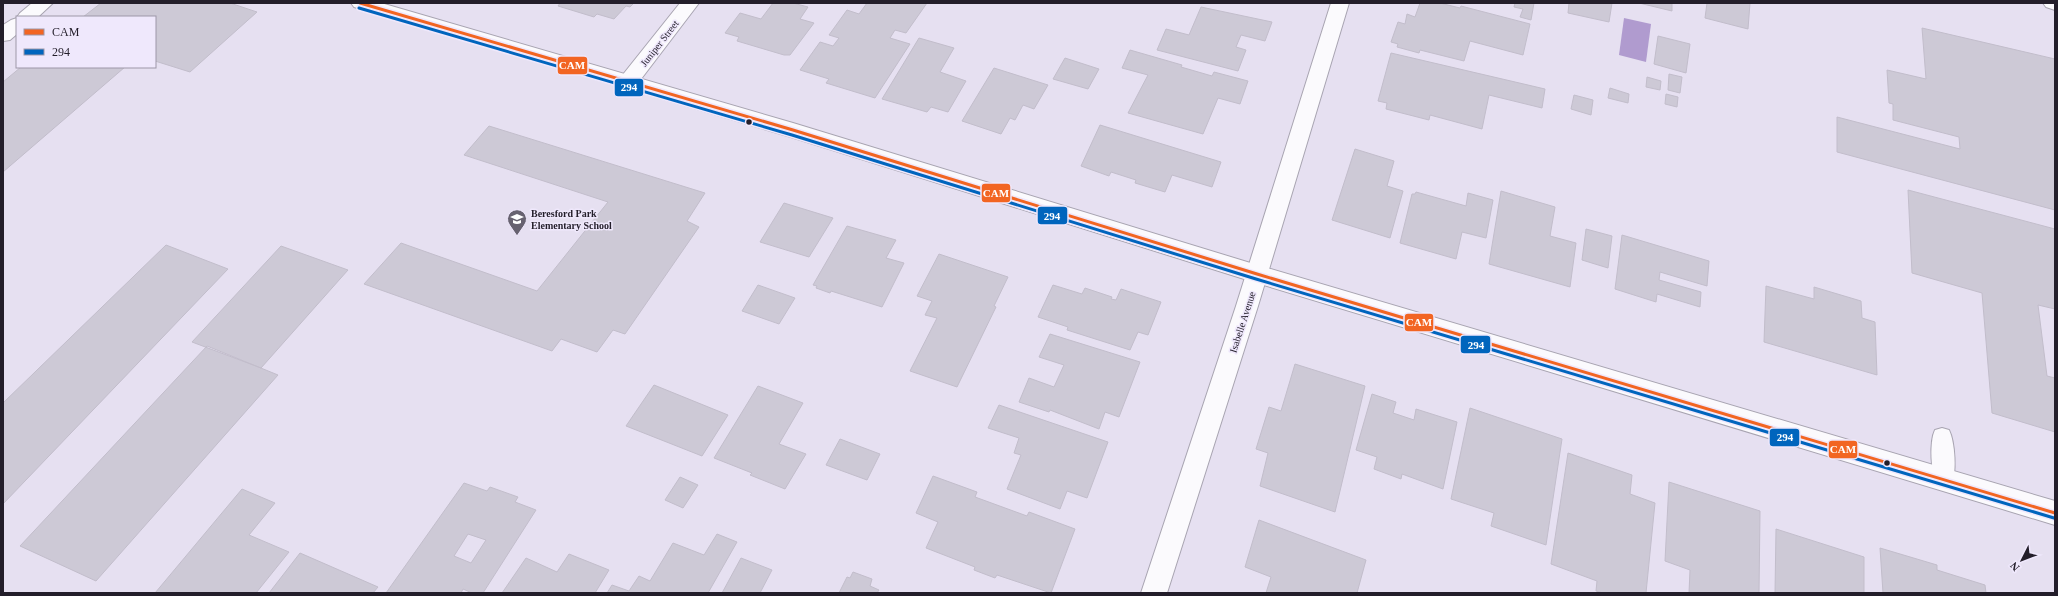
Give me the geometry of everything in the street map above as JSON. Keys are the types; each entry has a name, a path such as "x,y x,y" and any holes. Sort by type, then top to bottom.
{"street":[{"path":"27,16 44,3"},
{"path":"360,3 793,130 1257,274 2055,513"},
{"name":"Juniper Street","path":"628,82 690,3"},
{"name":"Isabelle Avenue","path":"1154,593 1257,274 1340,3"},
{"path":"3,35 16,25"}],"lane":[{"path":"1942,437 1944,479"}],"shaded area":[{"path":"1624,18 1651,24 1646,62 1619,55"}],"building":[{"path":"101,3 230,3 257,12 190,72 156,61 156,16 84,16"},
{"path":"560,3 634,3 630,7 626,6 614,19 597,14 594,17 558,6"},
{"path":"773,3 793,3 808,7 800,19 814,23 790,55 784,55 737,41 739,37 725,33 740,13 761,19"},
{"path":"867,3 927,3 906,33 895,30 890,38 910,44 875,98 826,83 829,79 800,70 820,42 833,46 839,38 829,35 847,10 859,14"},
{"path":"1420,3 1440,3 1460,8 1461,6 1530,24 1523,55 1470,41 1464,61 1420,50 1419,53 1397,47 1398,44 1391,42 1398,22 1405,24 1407,14 1415,17"},
{"path":"1515,3 1534,3 1531,20 1520,17 1523,9 1514,7"},
{"path":"1569,3 1612,3 1609,22 1568,13"},
{"path":"1639,3 1672,3 1672,11"},
{"path":"1707,3 1750,3 1748,29 1705,18"},
{"path":"1201,7 1272,22 1265,41 1241,35 1236,47 1246,50 1238,71 1157,50 1166,29 1189,35"},
{"path":"1922,28 2055,59 2055,210 1837,152 1837,117 1960,149 1959,137 1893,120 1893,104 1889,103 1887,70 1926,79"},
{"path":"1658,36 1690,44 1686,73 1654,64"},
{"path":"919,38 954,48 940,72 966,81 948,112 931,107 927,112 882,99"},
{"path":"1130,50 1182,65 1181,67 1212,76 1214,72 1248,81 1240,104 1218,98 1203,134 1128,113 1148,75 1122,68"},
{"path":"1391,53 1545,89 1542,108 1489,95 1482,129 1430,115 1429,120 1386,109 1387,103 1378,101"},
{"path":"1065,58 1099,69 1088,89 1053,79"},
{"path":"20,68 124,68 3,172 3,82"},
{"path":"994,68 1048,85 1034,109 1023,105 1015,120 1010,118 1001,134 962,121"},
{"path":"1669,74 1682,77 1680,93 1668,90"},
{"path":"1647,77 1661,81 1660,90 1646,87"},
{"path":"1610,88 1629,94 1628,103 1608,98"},
{"path":"1666,94 1678,97 1677,107 1665,104"},
{"path":"1574,95 1593,100 1591,115 1571,109"},
{"path":"1100,125 1221,162 1212,187 1172,175 1165,192 1135,183 1136,180 1111,172 1109,176 1081,166"},
{"path":"489,126 705,193 687,221 699,227 625,334 613,330 597,352 561,339 552,351 364,284 401,243 537,291 608,202 464,155"},
{"path":"1355,149 1394,161 1387,186 1403,191 1390,238 1332,220"},
{"path":"1908,190 2055,229 2055,309 2038,305 2047,376 2055,378 2055,432 1992,413 1982,293 1912,273"},
{"path":"1501,191 1555,207 1550,236 1576,243 1570,287 1489,264"},
{"path":"1416,192 1466,206 1468,193 1493,200 1486,238 1462,232 1456,259 1400,243 1412,194 1415,194"},
{"path":"784,203 833,218 809,257 760,242"},
{"path":"847,226 896,240 886,258 904,263 882,307 831,291 830,293 816,288 817,286 813,285"},
{"path":"1586,229 1612,236 1608,268 1582,260"},
{"path":"1622,235 1709,261 1707,286 1660,272 1659,280 1701,292 1700,307 1657,294 1656,302 1615,289"},
{"path":"166,245 228,269 3,504 3,403"},
{"path":"281,246 348,270 261,368 192,342"},
{"path":"939,254 1008,277 994,306 996,307 957,387 910,371 937,318 925,315 932,301 917,296"},
{"path":"758,285 795,298 779,324 742,311"},
{"path":"1053,285 1082,294 1085,288 1112,297 1111,299 1116,300 1121,289 1161,302 1148,335 1138,332 1130,350 1067,330 1068,327 1038,317"},
{"path":"1766,286 1814,299 1814,287 1861,301 1862,318 1875,322 1877,375 1764,342"},
{"path":"1050,334 1140,362 1119,417 1105,412 1099,429 1050,410 1049,412 1019,402 1029,378 1054,387 1064,365 1039,357"},
{"path":"207,346 278,375 96,581 20,546"},
{"path":"1295,364 1365,386 1335,512 1260,486 1268,453 1256,449 1269,407 1281,411"},
{"path":"654,385 728,415 702,456 626,426"},
{"path":"758,386 803,403 779,444 806,454 785,489 750,475 752,473 714,458"},
{"path":"1372,394 1396,402 1393,413 1414,420 1416,409 1457,422 1443,489 1402,474 1401,479 1374,469 1377,457 1356,450"},
{"path":"999,405 1108,442 1087,498 1067,491 1060,509 1007,489 1021,455 1014,453 1019,438 988,428"},
{"path":"1470,408 1562,439 1546,545 1491,526 1494,513 1451,499"},
{"path":"840,439 880,454 867,480 826,465"},
{"path":"1568,453 1632,475 1630,494 1655,503 1646,593 1603,593 1596,591 1597,581 1551,564"},
{"path":"933,476 977,492 975,497 1027,516 1029,512 1075,529 1051,593 997,575 995,578 974,570 975,567 926,548 938,522 916,513"},
{"path":"680,477 698,485 683,508 665,500"},
{"path":"1669,482 1760,511 1759,593 1689,593 1690,570 1665,561"},
{"path":"464,483 487,491 490,487 518,497 515,502 536,510 483,593 472,593 463,589 461,593 386,593","holes":["468,534 486,540 471,563 454,556"]},
{"path":"242,489 275,503 249,535 289,552 256,593 155,593"},
{"path":"1259,520 1366,560 1357,593 1266,593 1271,577 1245,567"},
{"path":"1776,529 1864,557 1864,593 1775,593"},
{"path":"717,534 737,542 708,593 607,593 612,585 629,591 639,576 650,581 673,543 704,555"},
{"path":"1880,548 1937,565 1937,570 1985,585 1986,593 1883,593"},
{"path":"300,553 378,587 373,593 269,593"},
{"path":"569,554 609,570 595,593 502,593 526,558 557,572"},
{"path":"741,558 772,570 760,593 722,593"},
{"path":"853,572 872,579 870,586 879,590 877,593 839,593 847,577 850,578"}],"transit line":[{"name":"CAM","path":"360,3 793,130 1257,274 2055,513"},
{"name":"294","path":"359,8 792,135 1256,279 2054,518"}],"place":[{"name":"Beresford Park Elementary School","path":"517,236"}]}
